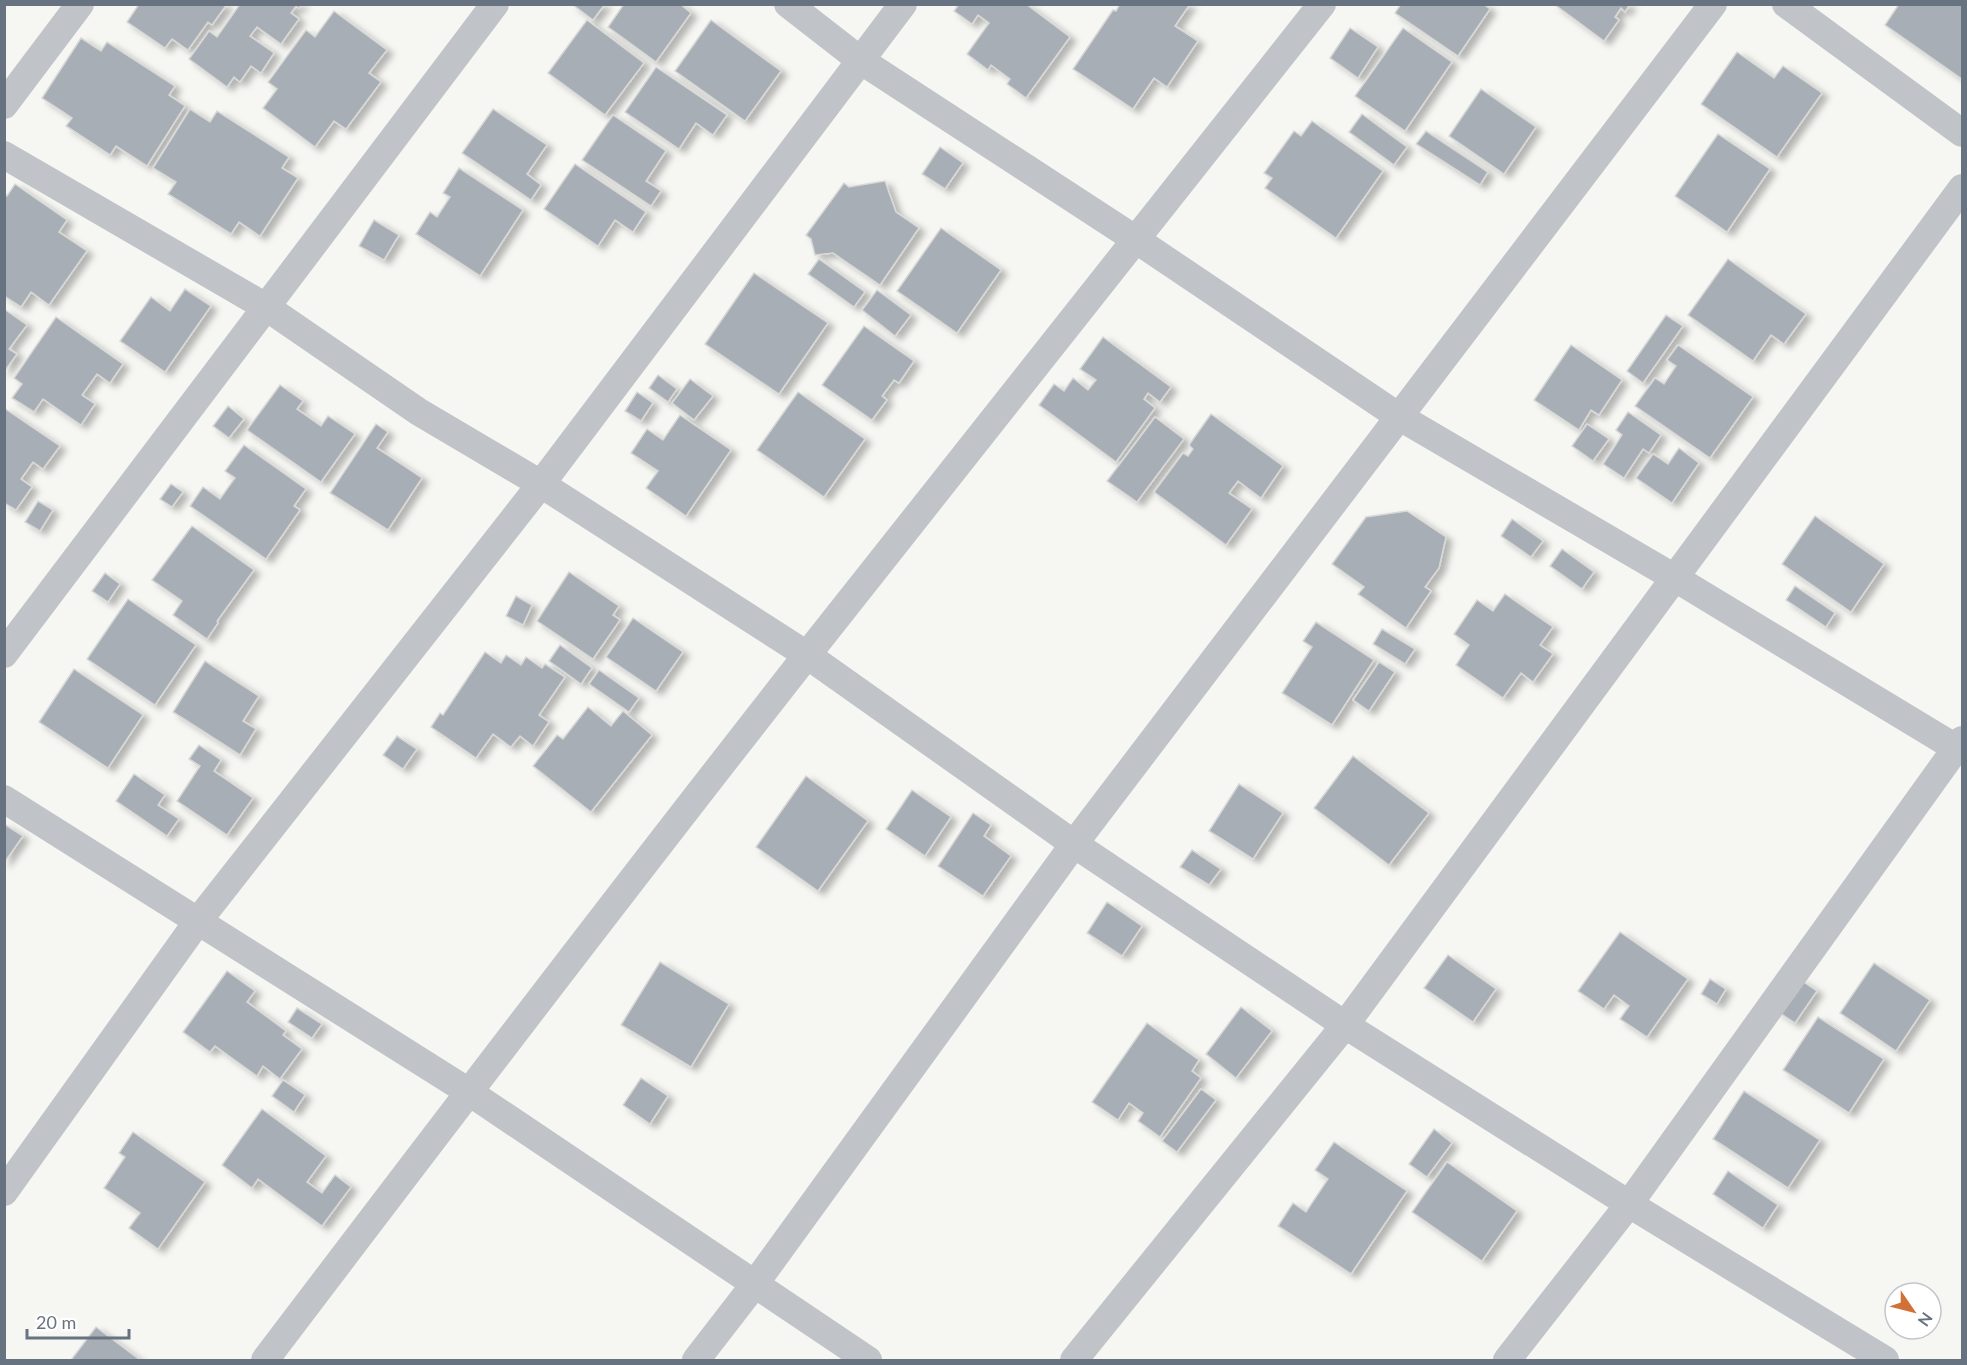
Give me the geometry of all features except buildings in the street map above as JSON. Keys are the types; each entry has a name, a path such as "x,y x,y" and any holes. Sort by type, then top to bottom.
{"street":[{"path":"4,105 80,4"},
{"path":"4,654 495,4"},
{"path":"788,4 860,60 1138,241 1398,416 1959,744 1629,1204 1507,1360"},
{"path":"4,1192 198,921 541,483 903,4"},
{"path":"265,1360 807,655 1138,241 1322,4"},
{"path":"696,1360 754,1285 1074,844 1713,4"},
{"path":"1786,4 1962,133"},
{"path":"4,155 266,307 419,412 541,483 807,655 1074,844 1345,1025 1629,1204 1885,1360"},
{"path":"1074,1360 1345,1025 1962,188"},
{"path":"4,799 469,1092 868,1360"}]}
